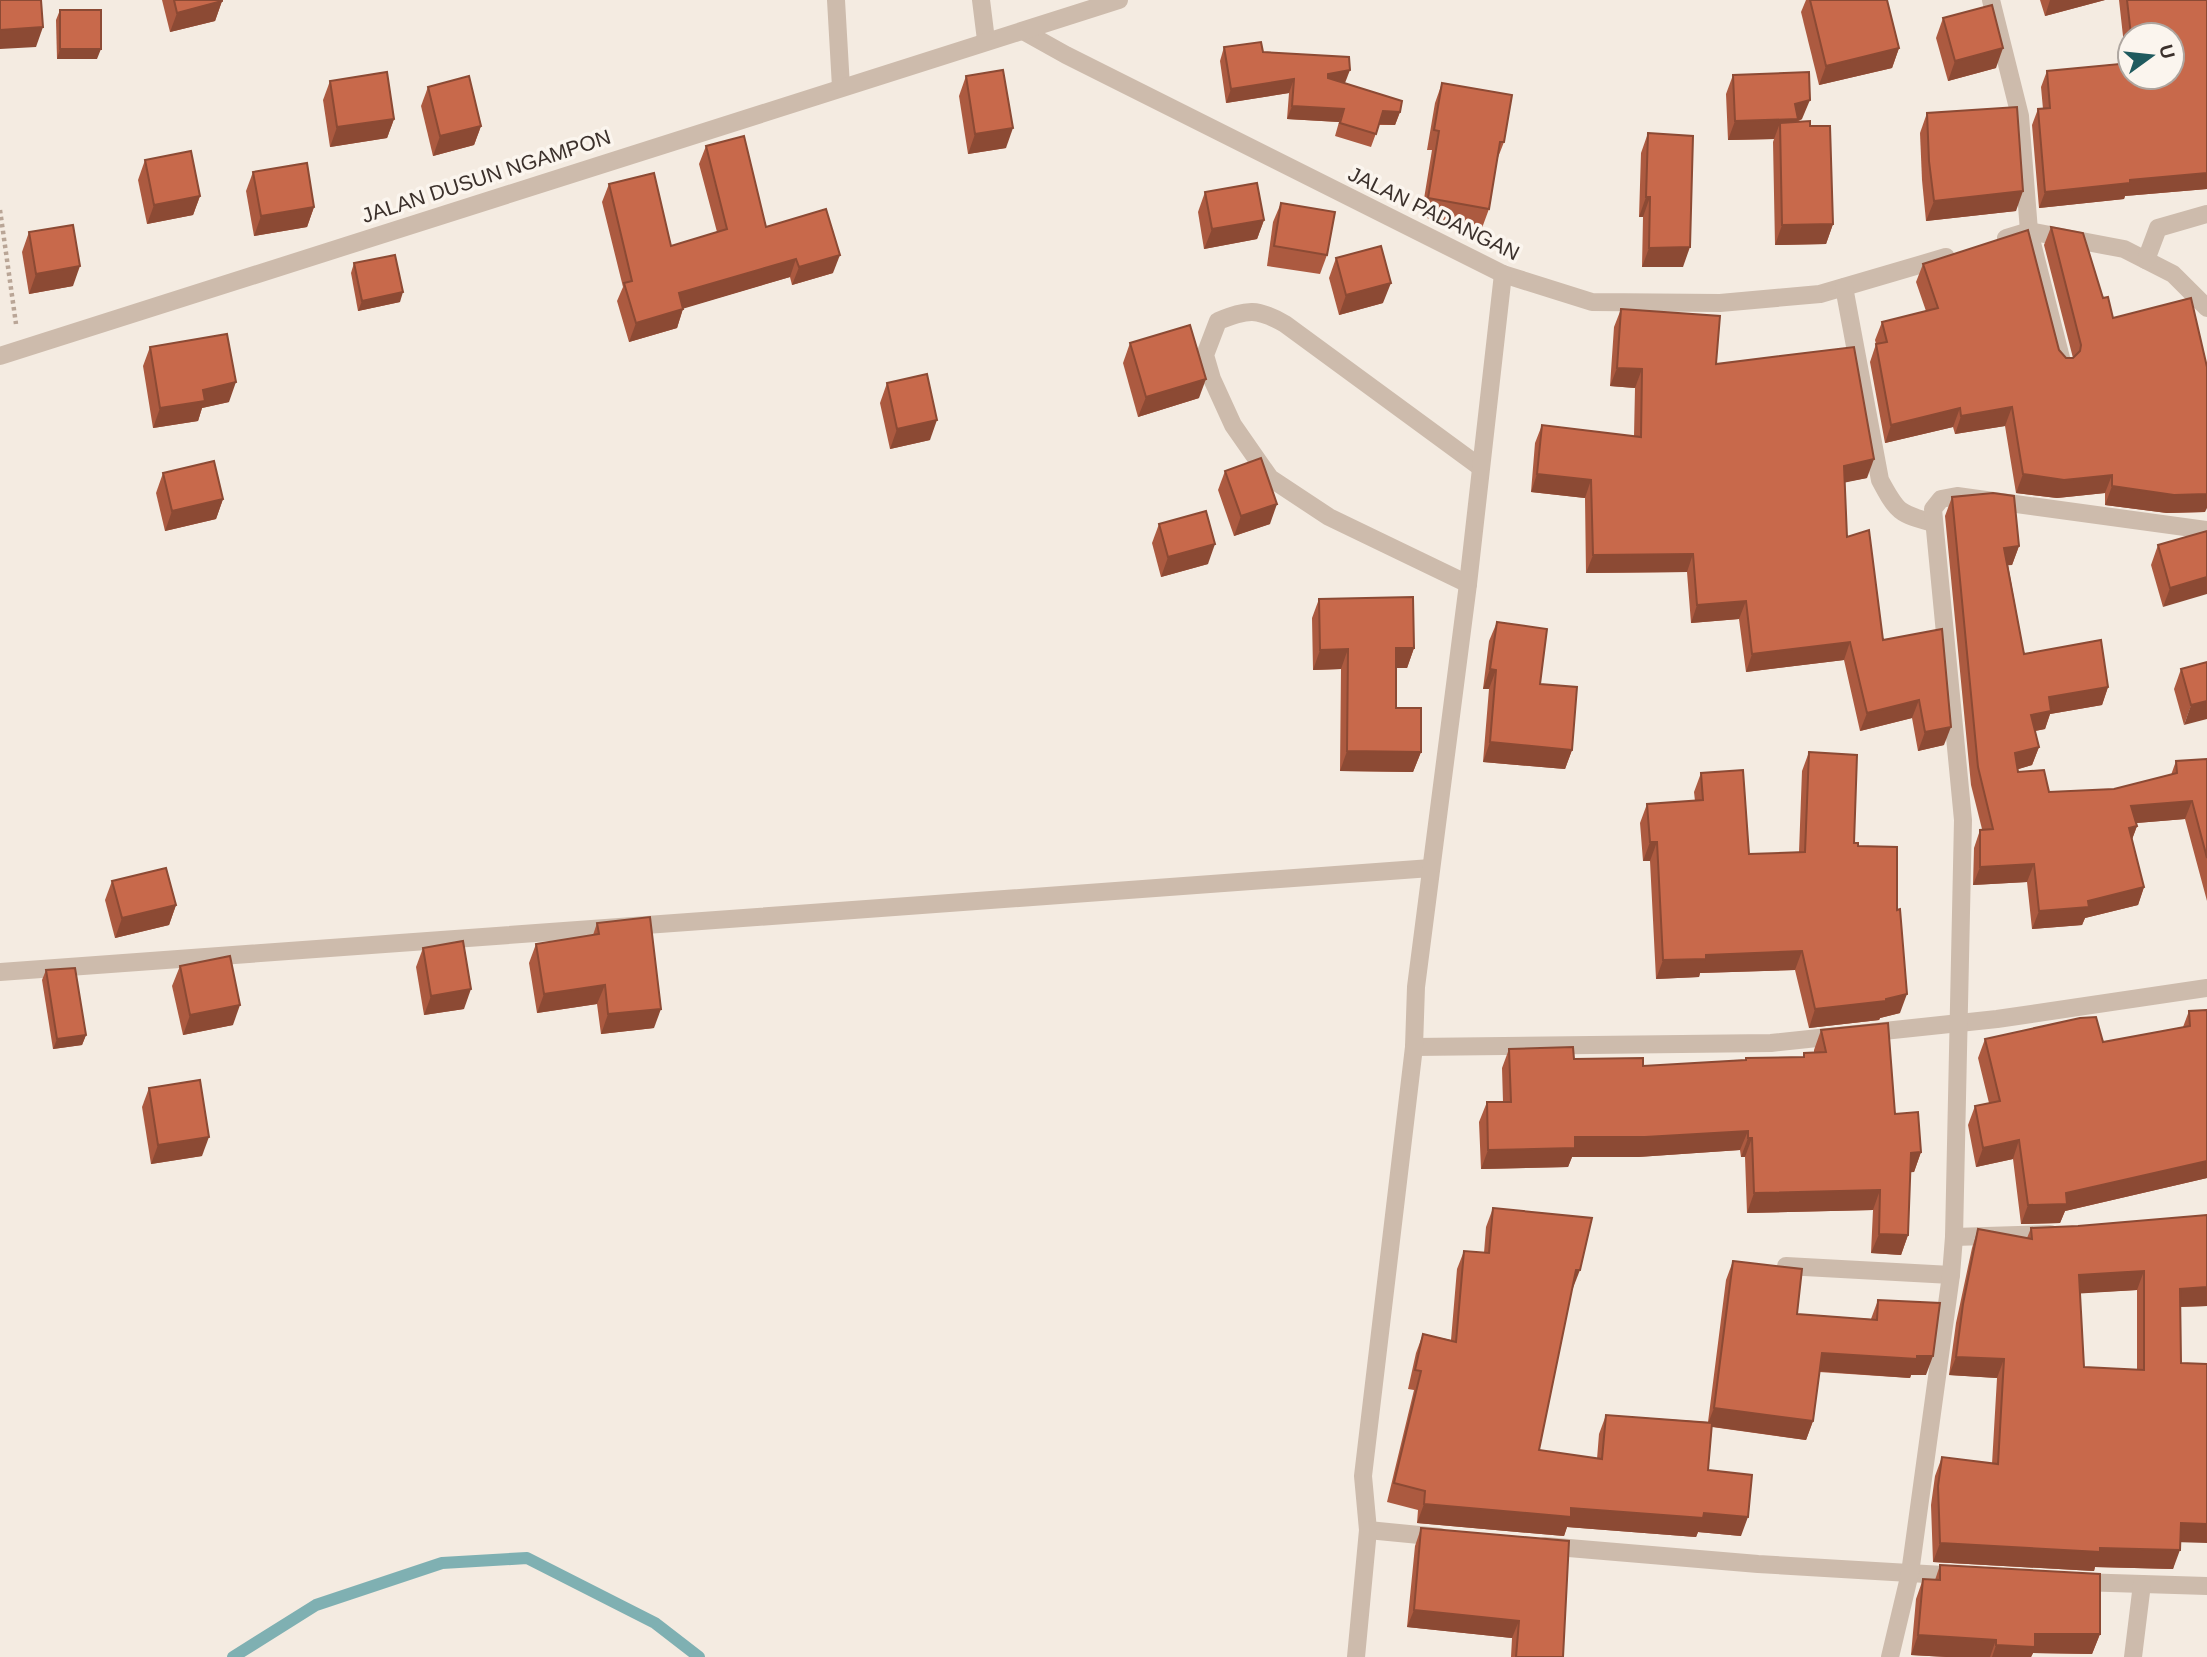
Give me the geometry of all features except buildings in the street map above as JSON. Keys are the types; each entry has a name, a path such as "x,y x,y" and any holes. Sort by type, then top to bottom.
{"street":[{"path":"836,0 841,87"},
{"path":"981,0 986,40"},
{"name":"JALAN DUSUN NGAMPON","path":"0,356 986,40 1119,0"},
{"path":"1991,0 2021,116 2029,231 2063,366"},
{"name":"JALAN PADANGAN","path":"1023,31 1503,274 1592,302 1720,303 1821,294 1964,251"},
{"path":"2146,260 2158,228 2207,214"},
{"path":"1990,243 2029,231 2124,249 2173,274 2207,308"},
{"path":"1356,1657 1368,1530 1363,1476 1414,1047 1416,987 1468,584 1503,274"},
{"path":"1844,287 1880,480 1893,504 1906,516 1934,523"},
{"path":"1468,584 1329,517 1270,478 1233,425 1212,379 1205,355 1219,321 1244,311 1266,313 1285,324 1480,467"},
{"path":"1890,1657 1910,1573 1954,1237 1963,820 1933,509 1941,499 1957,496 2207,530"},
{"path":"0,972 1431,868"},
{"path":"1414,1047 1771,1043 1958,1023 2207,988"},
{"path":"1954,1237 2070,1234"},
{"path":"1786,1266 1951,1275"},
{"path":"1368,1530 1452,1538"},
{"path":"1521,1544 1758,1564 1977,1577"},
{"path":"2058,1581 2207,1586"},
{"path":"2133,1657 2142,1584"}],"path":[{"path":"0,210 19,350"}],"waterway":[{"path":"233,1657 316,1605 442,1563 527,1558 655,1623 699,1657"}]}
